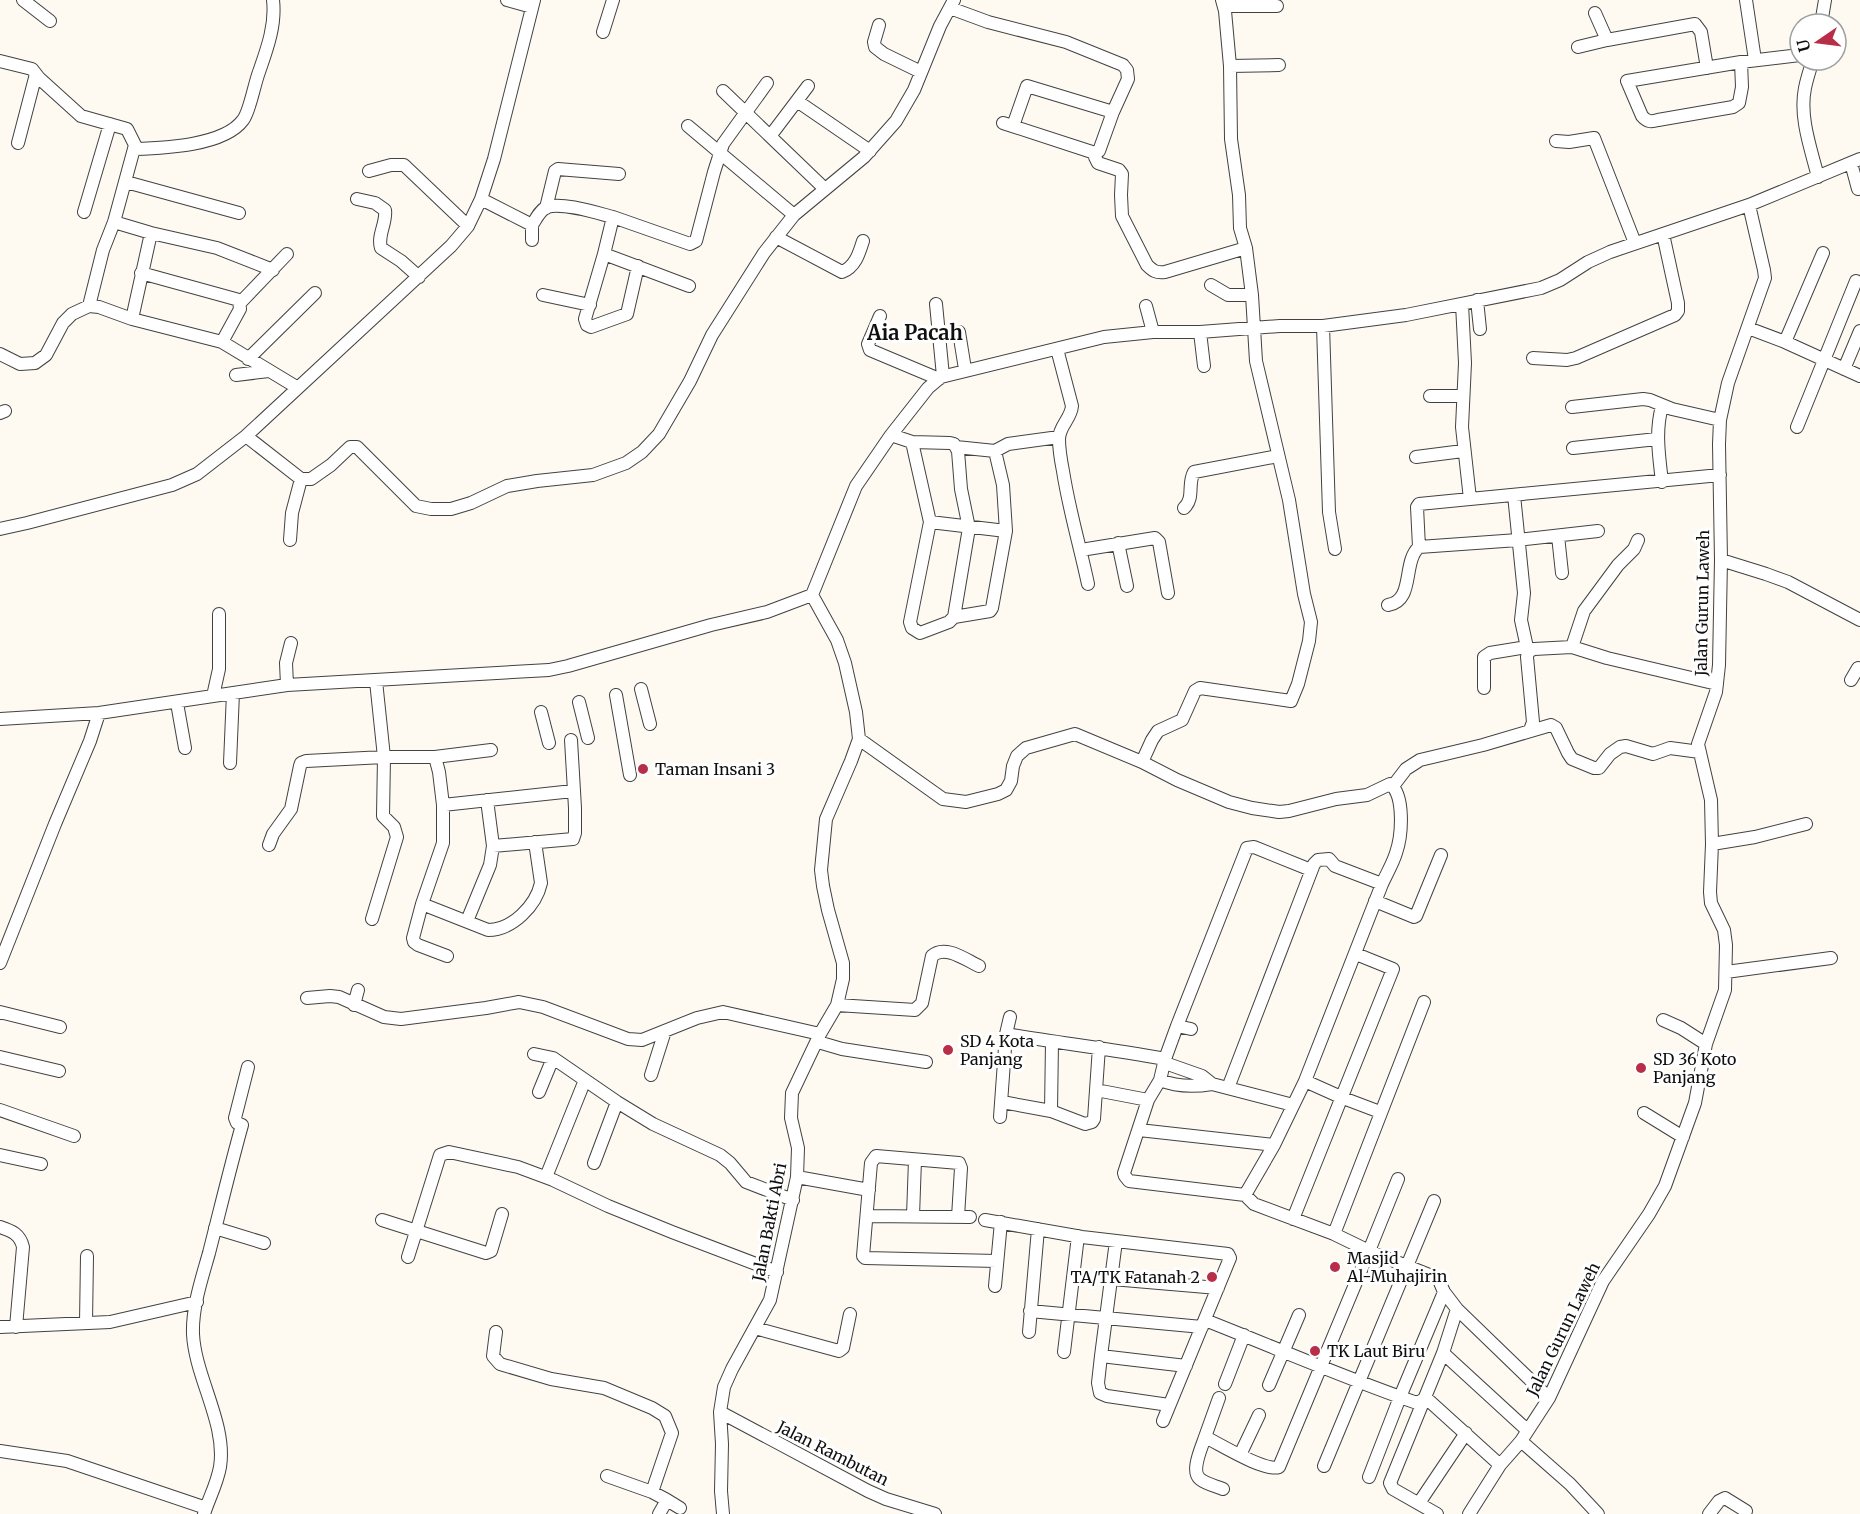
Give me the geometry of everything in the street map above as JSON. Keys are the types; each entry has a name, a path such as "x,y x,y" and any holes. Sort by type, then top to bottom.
{"street":[{"path":"23,0 50,21"},
{"path":"134,149 188,145 220,136 244,120 269,42 273,21 273,0"},
{"path":"0,529 172,485 197,474 246,436 419,277 468,226 481,199 494,159 533,3 507,0"},
{"path":"603,32 613,0"},
{"path":"1746,0 1755,60"},
{"path":"1142,762 1158,731 1182,720 1195,691 1200,688 1289,701 1292,699 1309,641 1311,622 1289,500 1256,361 1252,295 1246,248 1240,228 1239,195 1231,139 1230,66 1223,3 1277,6"},
{"path":"246,436 301,479 311,479 331,465 350,447 357,447 416,506 431,509 451,509 471,503 507,486 592,475 626,463 642,452 659,434 690,381 712,335 764,252 794,215 870,151 896,121 914,90 940,26 952,4 988,22 1066,42 1123,65 1127,70 1128,79 1099,151 1095,153"},
{"path":"1594,13 1607,40"},
{"path":"1578,47 1695,24 1701,32 1707,68"},
{"path":"879,25 874,42 875,47 884,54 921,72"},
{"path":"1741,62 1742,87 1739,103 1733,107 1650,122 1642,116 1627,81 1741,62 1788,56"},
{"path":"0,61 32,69 81,116 127,129 135,144 114,222 103,250 89,306"},
{"path":"1230,66 1279,65"},
{"path":"1810,72 1805,89 1804,106 1818,177"},
{"path":"18,143 36,74"},
{"path":"532,240 532,225 540,212 546,208 575,207 613,217 693,244 696,241 723,144 767,83"},
{"path":"771,135 808,86"},
{"path":"1095,153 1008,125 1027,86 1113,112"},
{"path":"723,91 825,189"},
{"path":"797,100 870,151"},
{"path":"84,212 110,124"},
{"path":"688,126 794,215"},
{"path":"1556,141 1569,142 1594,138 1635,243"},
{"path":"1095,153 1098,163 1119,170 1122,174 1120,195 1122,216 1147,265 1157,273 1246,248"},
{"path":"0,719 99,713 287,685 549,670 711,625 767,612 812,595 856,486 891,435 928,388 941,377 965,369 1104,337 1154,332 1323,326 1406,315 1541,288 1610,252 1749,205 1856,161 1858,189"},
{"path":"369,171 392,165 404,165 468,226"},
{"path":"546,208 555,171 558,168 619,174"},
{"path":"126,182 239,213"},
{"path":"357,199 375,203 385,210 386,216 379,241 381,248 419,277"},
{"path":"481,199 532,225"},
{"name":"Jalan Gurun Laweh","path":"1468,1514 1500,1465 1521,1442 1549,1398 1603,1281 1650,1214 1665,1186 1695,1103 1706,1044 1725,990 1724,930 1711,903 1710,892 1711,800 1698,744 1717,684 1721,561 1720,420 1728,383 1765,278 1749,205"},
{"path":"613,217 585,319 587,325 591,327 627,314 638,266"},
{"path":"114,222 217,248 273,270"},
{"path":"132,319 151,233"},
{"path":"1533,357 1567,360 1576,358 1675,315 1678,311 1678,303 1663,234"},
{"path":"776,237 842,272 848,270 859,256 863,241"},
{"path":"1785,342 1823,253"},
{"path":"240,303 287,254"},
{"path":"604,254 689,286"},
{"path":"141,273 237,298 240,309 222,342"},
{"path":"1797,427 1856,282"},
{"path":"1211,285 1228,295 1252,295"},
{"path":"248,359 315,293"},
{"path":"543,295 590,306"},
{"path":"1477,300 1480,329"},
{"path":"936,304 941,377"},
{"path":"1461,304 1465,342 1463,451 1470,499"},
{"path":"0,354 20,364 35,363 46,355 63,323 79,309 89,306 99,307 132,319 222,342 298,388"},
{"path":"1146,306 1154,332"},
{"path":"880,316 868,344 870,350 941,377"},
{"path":"1323,326 1329,512 1335,549"},
{"path":"1748,328 1860,376"},
{"path":"1844,369 1860,331"},
{"path":"959,332 965,369"},
{"path":"1200,332 1204,366"},
{"path":"1057,349 1072,406 1071,414 1062,425 1059,437 1067,498 1088,584"},
{"path":"236,375 269,371"},
{"path":"1430,396 1463,396"},
{"path":"1572,407 1636,399 1650,400 1662,406 1720,420"},
{"path":"1662,406 1657,439 1662,482"},
{"path":"891,435 912,442 950,443 956,447 994,451 1008,444 1059,437"},
{"path":"1573,448 1657,439"},
{"path":"912,442 930,522 910,622 912,628 920,633 949,622 954,617 969,528 956,447"},
{"path":"954,617 990,611 992,608 1006,531 1003,485 994,451"},
{"path":"1416,457 1463,451"},
{"path":"1184,508 1189,503 1191,479 1194,472 1278,456"},
{"path":"1388,605 1401,600 1412,556 1419,547 1417,507 1419,504 1720,475"},
{"path":"290,540 292,513 301,479"},
{"path":"1514,495 1524,593 1521,620 1528,650 1533,722 1530,730"},
{"path":"930,522 1006,531"},
{"path":"1419,547 1518,540 1598,531"},
{"path":"1558,536 1562,573"},
{"path":"1081,550 1151,537 1158,540 1168,592"},
{"path":"1572,647 1584,611 1618,565 1634,549 1638,540"},
{"path":"1118,543 1127,586"},
{"path":"1721,561 1766,573 1788,582 1860,620"},
{"name":"Jalan Bakti Abri","path":"723,1514 720,1412 724,1387 770,1300 797,1177 798,1148 790,1104 797,1081 837,1005 843,979 843,963 821,870 826,819 859,739 856,712 845,663 837,640 812,595"},
{"path":"213,696 219,669 219,614"},
{"path":"287,685 286,663 291,643"},
{"path":"1484,688 1484,657 1490,653 1572,647 1607,658 1717,684"},
{"path":"1851,680 1860,665"},
{"path":"372,919 397,837 394,827 383,816 384,757 376,681"},
{"path":"641,689 650,724"},
{"path":"230,764 233,693"},
{"path":"616,695 630,775"},
{"path":"579,702 588,738"},
{"path":"177,703 185,748"},
{"path":"541,712 549,743"},
{"path":"0,963 90,741 99,713"},
{"path":"1393,786 1406,769 1420,760 1551,725 1558,731 1572,759 1594,768 1599,768 1610,754 1620,747 1632,747 1653,754 1670,748 1700,752"},
{"path":"859,739 943,799 966,802 1006,790 1011,781 1017,756 1026,748 1075,734 1229,802 1252,808 1279,812 1336,799 1367,795 1390,784 1393,786 1399,798 1400,829 1396,853 1305,1081 1274,1145 1245,1195"},
{"path":"493,846 573,838 575,808 571,740"},
{"path":"269,845 273,834 291,809 301,763 384,757 435,758 491,750"},
{"path":"435,758 443,805 443,843 422,904 414,942 447,956"},
{"path":"443,805 573,791"},
{"path":"467,921 490,865 493,846 487,800"},
{"path":"1712,844 1755,837 1806,824"},
{"path":"422,904 488,930 494,930 517,918 529,908 540,888 535,842"},
{"path":"1311,870 1254,847 1247,848 1177,1026 1160,1080 1148,1100 1124,1173 1125,1176 1129,1181 1245,1195 1254,1204 1334,1234 1369,1251 1432,1276 1439,1280 1444,1292 1457,1309 1549,1398"},
{"path":"1375,901 1416,916 1441,855"},
{"path":"1228,1088 1311,870 1318,860 1329,859 1335,866 1382,884"},
{"path":"837,1005 915,1010 922,1003 932,956 936,952 946,951 979,966"},
{"path":"1293,1219 1393,969 1356,954"},
{"path":"1726,972 1831,958"},
{"path":"354,1005 358,990"},
{"path":"307,998 330,996 339,998 384,1017 401,1019 519,1002 543,1007 628,1039 642,1040 697,1017 723,1012 819,1038 842,1049 926,1062"},
{"path":"1334,1234 1424,1002"},
{"path":"0,1012 60,1027"},
{"path":"1000,1117 1006,1034 1010,1017"},
{"path":"1663,1020 1706,1044"},
{"path":"1177,1026 1191,1029"},
{"path":"651,1076 665,1031"},
{"path":"1006,1034 1099,1047 1165,1061 1203,1076 1212,1084"},
{"path":"1051,1111 1052,1042"},
{"path":"1002,1102 1051,1111 1089,1124 1094,1119 1099,1047"},
{"path":"534,1054 553,1058 653,1124 720,1155 746,1182 793,1200"},
{"path":"0,1057 59,1071"},
{"path":"539,1092 553,1058"},
{"path":"0,1451 67,1461 205,1511 216,1486 220,1465 220,1445 198,1363 193,1335 196,1302 242,1125 237,1123 235,1118 248,1067"},
{"path":"546,1177 585,1080"},
{"path":"1160,1080 1181,1086 1212,1084 1293,1105"},
{"path":"1305,1081 1380,1112"},
{"path":"1096,1090 1148,1100"},
{"path":"594,1163 617,1102"},
{"path":"0,1110 74,1136"},
{"path":"1644,1113 1683,1137"},
{"path":"1139,1130 1274,1145"},
{"path":"408,1257 440,1155 449,1152 518,1167 546,1177 608,1206 777,1272"},
{"path":"0,1155 41,1164"},
{"path":"867,1216 964,1217 959,1163 876,1156 871,1163 863,1256 866,1258 997,1261"},
{"path":"913,1216 915,1160"},
{"path":"797,1177 869,1190"},
{"path":"1205,1437 1272,1468 1279,1467 1398,1179"},
{"path":"1324,1466 1434,1201"},
{"path":"382,1220 486,1253 491,1251 502,1214"},
{"path":"985,1220 1078,1236 1228,1254 1230,1258 1163,1421"},
{"path":"995,1287 1001,1222"},
{"path":"0,1227 19,1236 24,1247 16,1327"},
{"path":"215,1228 264,1242"},
{"path":"1029,1332 1038,1229"},
{"path":"1064,1352 1078,1236"},
{"path":"1116,1241 1098,1383 1103,1395 1169,1405"},
{"path":"86,1323 87,1256"},
{"path":"1112,1279 1218,1288"},
{"path":"1369,1478 1444,1292"},
{"path":"0,1327 110,1322 196,1302"},
{"path":"1437,1514 1393,1489 1390,1483 1426,1398 1457,1309"},
{"path":"1030,1311 1203,1324 1244,1335 1358,1382 1417,1403 1426,1398"},
{"path":"755,1328 839,1351 843,1348 850,1314"},
{"path":"1269,1384 1299,1315"},
{"path":"496,1332 493,1356 500,1364 551,1379 604,1388 652,1408 665,1416 672,1433 652,1492"},
{"path":"1225,1384 1244,1335"},
{"path":"1443,1353 1527,1430"},
{"path":"1101,1356 1186,1366"},
{"path":"1219,1398 1205,1437 1197,1475 1202,1480 1223,1489"},
{"path":"1426,1398 1500,1465"},
{"name":"Jalan Rambutan","path":"720,1412 867,1491 935,1514"},
{"path":"1240,1455 1258,1415"},
{"path":"1419,1503 1466,1433"},
{"path":"1521,1442 1570,1484 1598,1514"},
{"path":"607,1476 652,1492 680,1508"},
{"path":"1709,1514 1719,1501 1725,1498 1746,1511"},
{"path":"659,1514 667,1500"}],"place":[{"name":"Taman Insani 3","path":"643,769"},
{"name":"SD 4 Kota Panjang","path":"948,1050"},
{"name":"SD 36 Koto Panjang","path":"1641,1068"},
{"name":"Masjid Al-Muhajirin","path":"1335,1267"},
{"name":"TA/TK Fatanah 2","path":"1212,1277"},
{"name":"TK Laut Biru","path":"1315,1351"}],"district":[{"name":"Aia Pacah","path":"915,333"}]}
